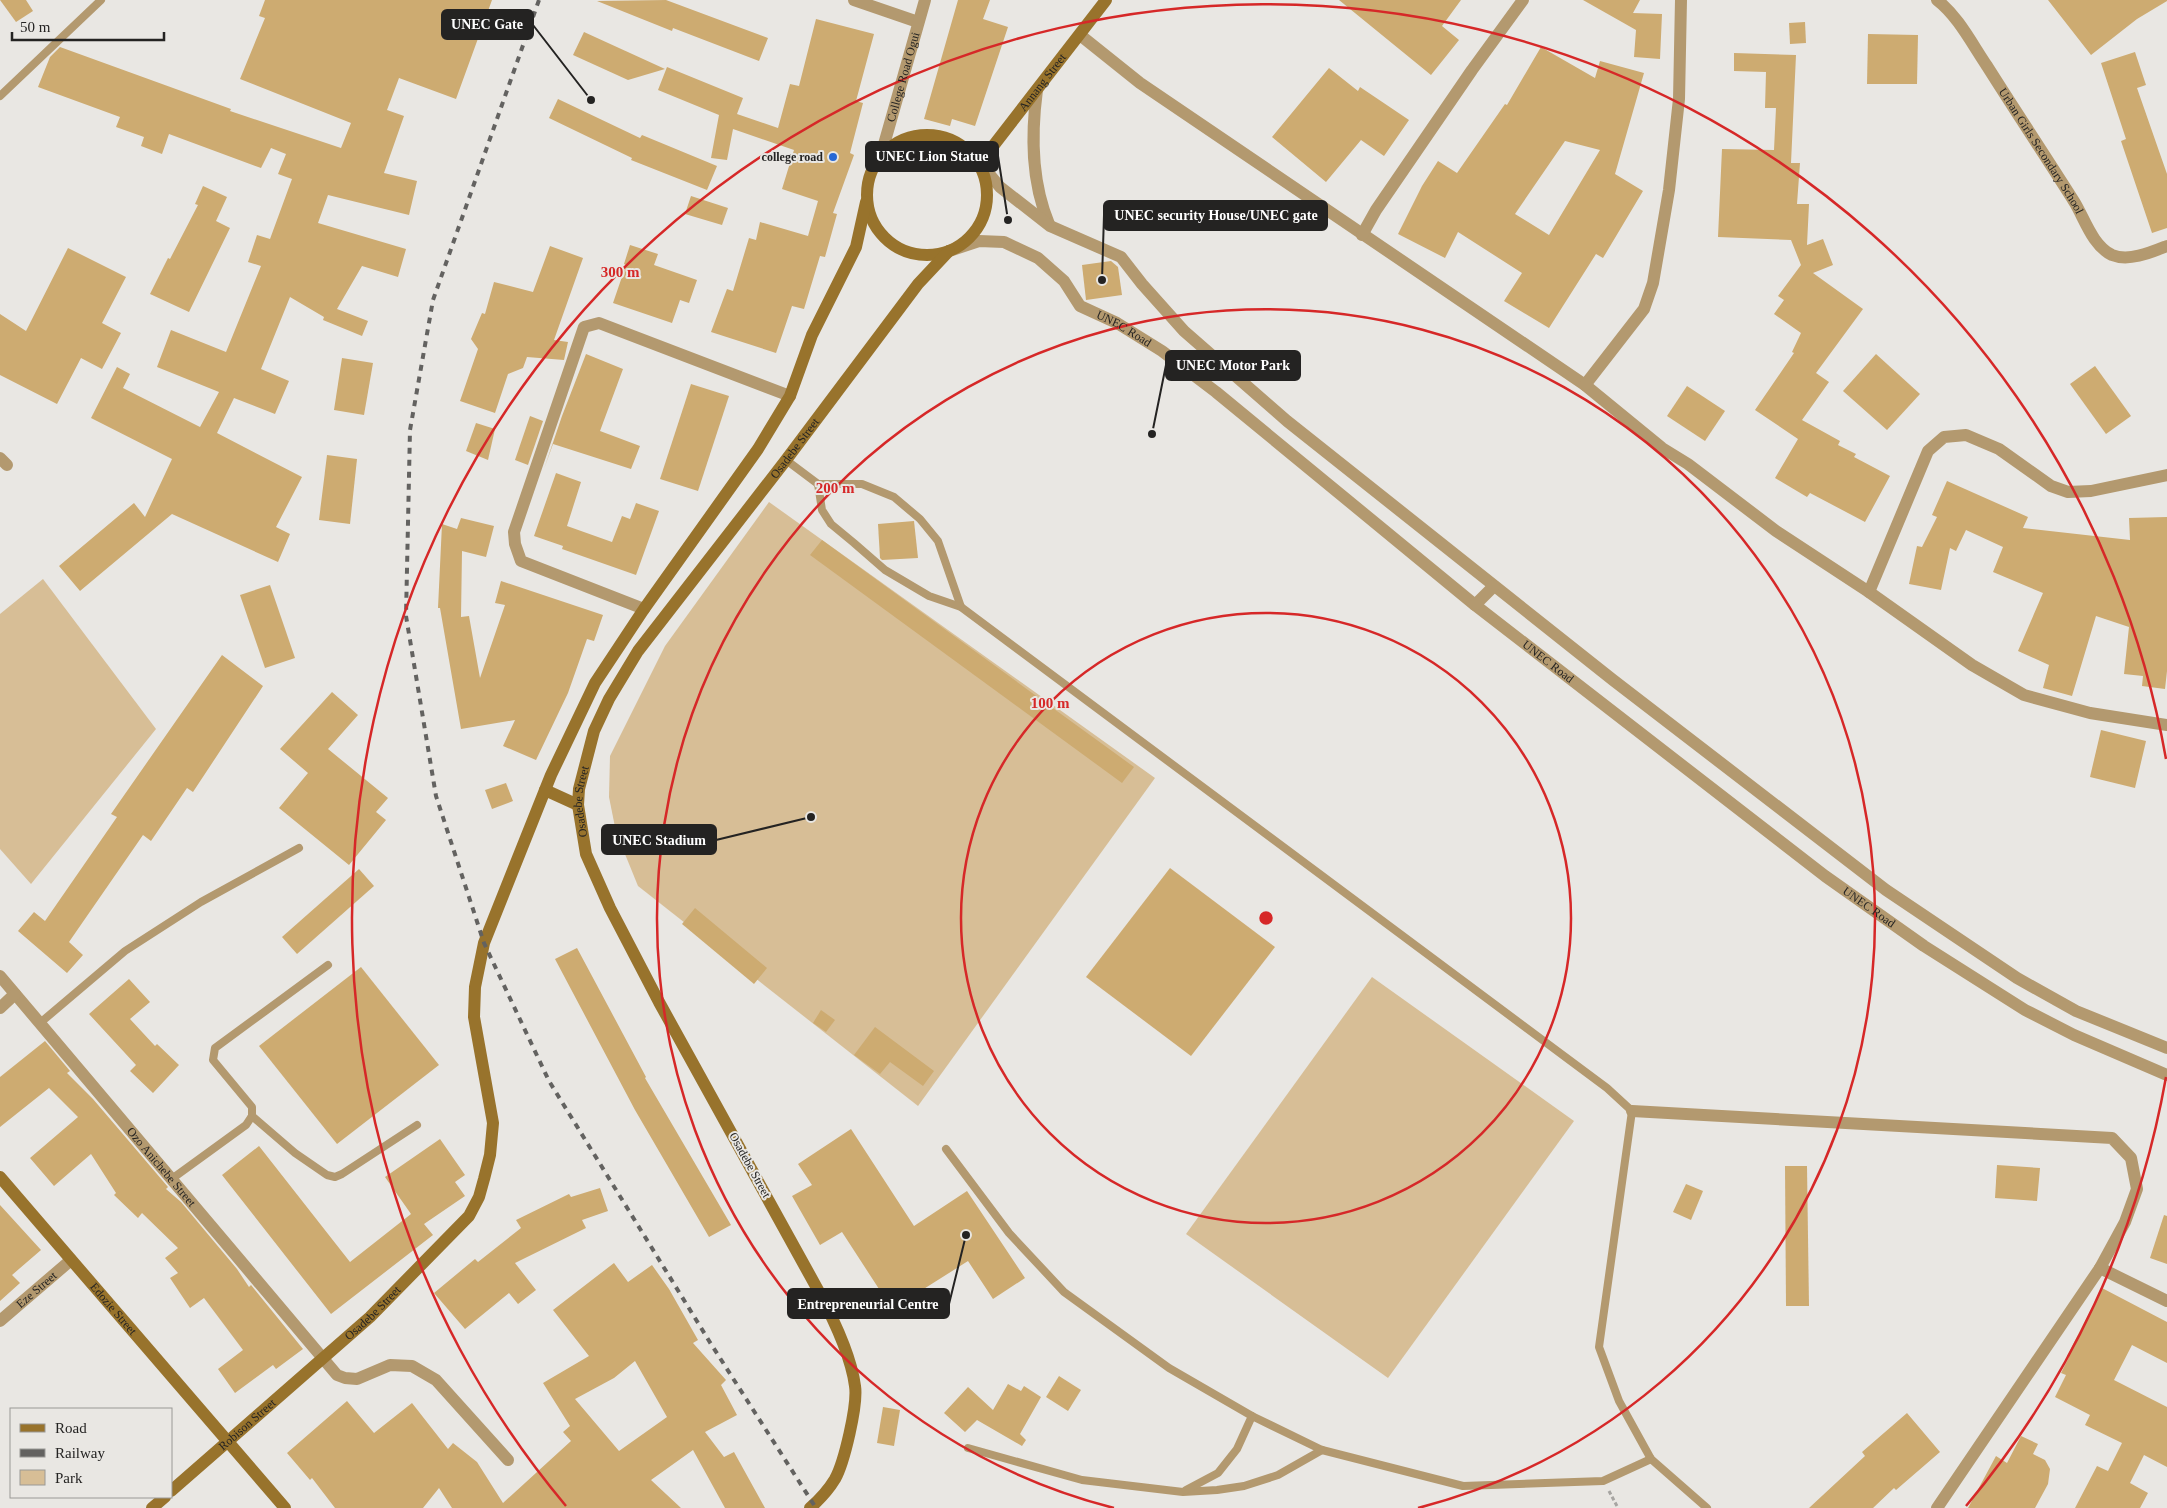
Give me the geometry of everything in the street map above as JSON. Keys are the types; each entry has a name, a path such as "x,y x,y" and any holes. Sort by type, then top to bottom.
{"main road":[{"name":"Annang Street","path":"980,163 1106,0"},
{"path":"928,135 946,138 962,146 980,163 987,192 985,210 978,227 965,241 949,251 934,255 915,254 897,247 882,236 872,220 866,202 867,184 872,168 881,155 894,144 910,137 928,135"},
{"name":"Osadebe Street","path":"322,1357 370,1318 454,1233 469,1216 479,1197 490,1155 493,1123 491,1102 478,1047 474,1017 475,987 484,943 545,790 595,683 644,609 758,449 790,396 812,335 856,247 866,202"},
{"name":"Osadebe Street","path":"812,1506 835,1479 848,1436 854,1406 855,1387 836,1324 610,908 586,854 578,805 582,773 594,731 618,683 643,644 786,460 918,284 949,251"},
{"path":"545,790 578,805"},
{"name":"Edozie Street","path":"0,1177 285,1508"},
{"name":"Robison Street","path":"172,1490 322,1357"},
{"path":"152,1508 164,1498"}],"street":[{"path":"854,0 918,22"},
{"name":"College Road Ogui","path":"881,155 918,22 926,0"},
{"path":"1362,235 1376,210 1472,70 1523,0"},
{"path":"1585,385 1644,309 1653,283 1668,198 1679,99 1681,0"},
{"name":"Urban Girls Secondary School","path":"1937,0 1946,7 1980,56 2052,166 2098,243 2113,255 2132,257 2167,246"},
{"path":"1080,34 1140,83 1585,385 1662,448 1688,464 1776,531 1869,592 1972,665 2024,695 2090,713 2167,725"},
{"path":"1038,90 1033,136 1034,160 1043,210 1050,226"},
{"name":"UNEC Road","path":"980,163 1000,187 1050,226 1122,257 1142,284 1184,330 1287,421 1613,680 1886,890 2017,978 2076,1011 2167,1048"},
{"name":"UNEC Road","path":"949,251 979,241 1004,242 1038,258 1064,281 1080,306 1117,323 1162,351 1216,392 1475,605 1825,876 1924,946 2024,1010 2074,1035 2167,1074"},
{"path":"644,609 521,561 515,544 514,532 584,327 598,323 790,396"},
{"path":"1869,592 1928,451 1944,437 1966,434 1999,449 2050,486 2068,492 2091,491 2167,475"},
{"path":"1475,605 1494,586"},
{"name":"Ozo Anichebe Street","path":"0,976 338,1374 345,1378 357,1379 390,1365 399,1364 412,1366 424,1372 436,1380 508,1460"},
{"path":"0,1008 16,994"},
{"path":"1632,1111 2112,1138 2132,1158 2137,1189 2125,1222 2100,1268 1937,1508"},
{"name":"Eze Street","path":"0,1321 71,1260"},
{"path":"2100,1268 2167,1301"}],"lane":[{"path":"0,96 101,0"},
{"path":"786,460 818,484 862,484 894,497 920,519 938,540 961,607"},
{"path":"818,484 822,510 831,524 885,570 929,596 961,607 1607,1088 1632,1111 1599,1347 1619,1401 1651,1459 1707,1508"},
{"path":"40,1023 126,951 202,902 299,848"},
{"path":"173,1178 246,1125 252,1116 252,1107 213,1060 215,1048 328,965"},
{"path":"252,1116 295,1153 327,1175 335,1177 417,1124"},
{"path":"946,1149 1009,1233 1064,1292 1169,1368 1252,1416 1322,1450 1463,1486 1603,1481 1651,1459"},
{"path":"1182,1492 1218,1473 1237,1449 1252,1416"},
{"path":"968,1448 1082,1480 1182,1492 1244,1486 1278,1475 1322,1450"}],"green space":[{"path":"769,502 1155,778 918,1106 638,886 616,832 609,797 610,756 665,646"},
{"path":"43,579 156,729 31,884 0,849 0,614"},
{"path":"1372,977 1574,1121 1388,1378 1186,1234"}],"building":[{"path":"0,0 26,0 33,11 16,22"},
{"path":"265,0 492,0 456,99 399,78 387,110 404,116 384,173 417,181 409,215 328,195 318,223 406,249 398,277 362,266 337,309 368,321 362,336 323,320 324,317 290,297 261,369 289,381 275,414 234,398 217,433 302,477 276,527 290,534 278,562 172,514 80,591 59,566 134,503 145,517 172,459 91,418 117,367 130,374 123,388 200,427 219,392 157,367 171,330 226,352 261,266 248,262 257,235 270,239 292,179 278,174 286,154 271,148 261,168 169,134 162,154 141,146 144,137 116,127 120,117 38,87 50,57 60,47 231,109 230,111 341,148 351,123 240,79 265,18 259,16"},
{"path":"666,0 768,38 759,61 673,28 672,31 597,1"},
{"path":"958,0 990,0 983,19 1008,27 975,126 952,119 950,126 924,119"},
{"path":"1339,0 1461,0 1442,26 1459,40 1431,75"},
{"path":"1583,0 1640,0 1633,13 1662,14 1660,59 1634,57 1636,30"},
{"path":"2048,0 2167,1 2137,19 2091,55"},
{"path":"816,19 874,34 856,101 863,103 850,153 854,155 833,213 837,214 825,257 820,256 804,309 792,306 776,353 711,332 727,289 733,291 749,238 756,240 760,222 808,236 818,201 782,189 794,150 733,129 727,160 711,158 719,115 658,90 667,67 743,98 737,114 778,128 790,84 799,86"},
{"path":"1805,22 1806,43 1790,44 1789,23"},
{"path":"584,32 665,69 628,80 573,55"},
{"path":"1868,34 1918,35 1917,84 1867,84"},
{"path":"1541,47 1595,78 1600,61 1644,73 1615,174 1643,191 1603,258 1596,254 1549,328 1504,301 1522,273 1458,232 1445,258 1398,234 1422,186 1438,161 1457,173 1505,104 1507,105","holes":["1565,141 1600,150 1549,235 1515,214"]},
{"path":"2135,52 2146,85 2137,88 2167,174 2167,228 2152,233 2121,141 2126,139 2101,63"},
{"path":"1734,53 1796,55 1791,163 1800,163 1797,204 1809,204 1807,245 1823,239 1833,265 1813,273 1863,309 1816,373 1829,382 1802,420 1840,441 1838,445 1856,454 1854,457 1890,476 1865,522 1810,493 1807,497 1775,478 1798,439 1755,410 1794,353 1792,352 1801,333 1774,314 1784,300 1778,296 1801,265 1791,240 1718,237 1722,149 1774,150 1776,108 1765,108 1766,72 1734,71"},
{"path":"1329,68 1358,91 1360,87 1409,120 1384,156 1361,140 1326,182 1272,137"},
{"path":"558,99 640,138 642,135 717,166 707,190 631,160 632,158 549,118"},
{"path":"203,186 227,197 216,221 230,228 189,312 150,294 198,205 195,204"},
{"path":"691,196 728,208 722,225 685,214"},
{"path":"630,245 658,254 654,265 697,280 689,303 680,300 672,323 613,303 626,265 624,264"},
{"path":"550,246 583,258 554,340 568,342 564,360 527,357 523,368 508,374 495,413 460,401 478,349 471,339 482,313 485,314 494,282 533,292"},
{"path":"68,248 126,277 102,323 121,333 102,369 81,358 57,404 0,375 0,314 26,331"},
{"path":"1111,261 1118,267 1122,295 1086,300 1082,265"},
{"path":"586,354 623,369 600,431 640,446 631,469 553,444 544,469 562,416"},
{"path":"1876,354 1920,394 1887,430 1843,391"},
{"path":"342,358 373,363 364,415 334,410"},
{"path":"2095,366 2131,416 2106,434 2070,384"},
{"path":"691,384 729,396 698,491 660,479"},
{"path":"1687,386 1725,411 1705,441 1667,416"},
{"path":"530,416 543,421 528,465 515,460"},
{"path":"476,423 495,429 488,460 466,451"},
{"path":"327,455 357,459 350,524 319,520"},
{"path":"556,473 581,482 567,526 612,542 622,516 630,519 636,503 659,511 636,575 562,549 563,546 534,536"},
{"path":"1947,481 2028,517 2023,528 2130,540 2129,518 2167,517 2167,671 2165,689 2142,686 2143,676 2124,674 2129,627 2096,616 2072,696 2043,688 2049,665 2018,651 2043,593 1993,572 2003,547 1966,530 1956,551 1950,548 1941,590 1909,584 1917,546 1922,547 1937,517 1932,515"},
{"path":"461,518 494,526 486,557 462,551 461,617 469,616 480,678 505,605 495,603 501,581 603,615 594,641 587,639 568,693 536,760 503,746 515,720 461,729 440,608 438,608 442,524 457,529"},
{"path":"914,521 918,558 882,560 880,558 878,524"},
{"path":"822,540 1134,767 1122,783 810,555"},
{"path":"270,585 295,658 265,668 240,595"},
{"path":"222,655 263,686 193,792 187,788 151,841 143,835 69,942 83,955 67,973 18,931 34,912 45,921 117,817 111,814"},
{"path":"332,692 358,715 328,749 388,798 376,812 386,820 349,865 279,808 308,773 280,749"},
{"path":"2101,730 2146,741 2135,788 2090,777"},
{"path":"506,783 513,801 492,809 485,790"},
{"path":"1170,868 1275,947 1191,1056 1086,977"},
{"path":"359,869 374,886 297,954 282,937"},
{"path":"695,908 767,968 754,984 682,924"},
{"path":"577,948 645,1078 731,1225 709,1237 635,1110 555,959"},
{"path":"361,967 439,1065 337,1144 259,1046"},
{"path":"129,979 150,1002 130,1019 155,1046 157,1044 179,1065 153,1093 130,1071 136,1065 89,1014"},
{"path":"821,1010 835,1020 826,1032 813,1023"},
{"path":"875,1027 934,1071 923,1086 890,1062 880,1074 854,1055"},
{"path":"45,1041 70,1071 67,1073 93,1099 168,1187 166,1189 181,1202 237,1269 249,1287 251,1285 303,1349 276,1369 273,1365 235,1393 218,1369 243,1350 204,1298 190,1308 170,1278 178,1273 165,1258 178,1248 142,1213 138,1218 114,1195 116,1193 91,1154 54,1186 30,1158 78,1117 49,1088 0,1127 0,1077"},
{"path":"851,1129 914,1226 967,1191 1025,1278 993,1299 968,1261 892,1309 842,1232 820,1245 792,1196 812,1185 798,1164"},
{"path":"440,1139 465,1175 455,1182 465,1196 424,1224 433,1235 331,1314 222,1175 259,1146 350,1262 411,1214 385,1177"},
{"path":"1997,1165 2040,1168 2037,1201 1995,1198"},
{"path":"1785,1166 1807,1166 1809,1306 1786,1306"},
{"path":"1686,1184 1703,1191 1691,1220 1673,1212"},
{"path":"600,1188 608,1211 582,1220 586,1228 515,1263 536,1290 518,1304 509,1293 465,1329 434,1293 475,1259 478,1262 521,1228 516,1220 569,1194 571,1197"},
{"path":"0,1205 41,1250 12,1275 20,1283 0,1301"},
{"path":"2164,1215 2167,1216 2167,1264 2150,1258"},
{"path":"614,1263 628,1282 652,1265 669,1289 698,1340 693,1343 726,1380 721,1385 737,1415 705,1432 724,1457 734,1452 765,1508 725,1508 693,1450 651,1480 681,1508 452,1508 439,1488 423,1508 335,1508 312,1478 310,1480 287,1453 347,1401 374,1433 412,1403 448,1449 453,1443 477,1462 503,1503 571,1441 563,1432 570,1426 543,1383 589,1356 553,1310","holes":["635,1361 667,1417 619,1451 575,1399 614,1378"]},
{"path":"2102,1288 2167,1322 2167,1363 2132,1345 2114,1380 2167,1407 2167,1467 2144,1455 2130,1483 2148,1493 2140,1508 2075,1508 2097,1466 2108,1471 2122,1443 2085,1425 2090,1415 2055,1397 2066,1375 2061,1373 2069,1357 2067,1356"},
{"path":"1059,1376 1081,1390 1068,1411 1046,1397"},
{"path":"1008,1384 1021,1391 1024,1386 1041,1397 1020,1434 1026,1440 1022,1446 977,1420 965,1432 944,1413 968,1387 993,1410"},
{"path":"883,1407 900,1410 894,1446 877,1443"},
{"path":"1907,1413 1940,1452 1896,1490 1894,1488 1873,1508 1809,1508 1865,1456 1862,1452"},
{"path":"2021,1436 2038,1444 2033,1454 2045,1460 2050,1469 2048,1484 2035,1508 1968,1508 1996,1456 2007,1463"}],"railway":[{"path":"539,0 433,300 410,430 406,616 436,796 484,943 549,1081 711,1344 816,1508"}],"place":[{"name":"UNEC Gate","path":"591,100"},
{"name":"college road","path":"833,157"},
{"name":"UNEC Lion Statue","path":"1008,220"},
{"name":"UNEC security House/UNEC gate","path":"1102,280"},
{"name":"UNEC Motor Park","path":"1152,434"},
{"name":"UNEC Stadium","path":"811,817"},
{"name":"Entrepreneurial Centre","path":"966,1235"}]}
